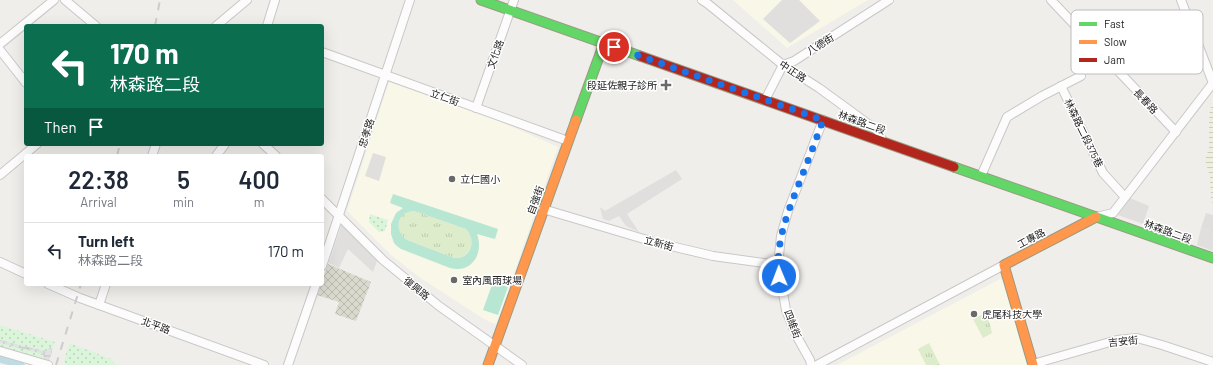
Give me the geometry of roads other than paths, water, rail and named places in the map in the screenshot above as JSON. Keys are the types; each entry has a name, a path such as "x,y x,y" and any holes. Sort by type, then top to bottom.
{"main road":[{"name":"林森路二段","path":"482,0 1213,258"},
{"name":"自強街","path":"488,365 585,92 604,43"},
{"name":"工專路","path":"1004,265 1096,217"},
{"path":"1004,265 1033,364"}],"street":[{"path":"25,24 54,0"},
{"path":"65,0 94,24"},
{"path":"218,24 247,0"},
{"path":"268,24 275,0"},
{"name":"忠孝路","path":"324,260 410,0"},
{"name":"文化路","path":"476,108 514,0"},
{"name":"中正路","path":"702,0 783,65 819,88 878,131 883,142"},
{"name":"八德街","path":"783,65 794,61 889,0"},
{"name":"長春路","path":"1051,0 1071,21"},
{"path":"1181,0 1185,10"},
{"path":"0,44 24,24"},
{"path":"0,50 24,80"},
{"name":"立仁街","path":"324,53 568,141"},
{"path":"1203,57 1213,83"},
{"path":"764,100 783,65"},
{"name":"長春路","path":"1121,74 1176,132"},
{"name":"林森路二段375巷","path":"981,176 1007,117 1042,96 1081,76"},
{"name":"工專路","path":"1096,217 1113,212 1213,83"},
{"name":"林森路二段375巷","path":"1062,86 1104,173 1124,196"},
{"name":"四維街","path":"810,365 810,360 796,335 786,310 778,265 781,236 788,211 823,120"},
{"path":"25,154 35,146"},
{"path":"265,146 274,154"},
{"path":"0,175 24,155"},
{"name":"復興路","path":"324,201 383,260 439,306 522,365"},
{"name":"立新街","path":"543,209 654,242 713,256 778,265"},
{"path":"0,262 24,273"},
{"name":"工專路","path":"817,365 1004,265"},
{"name":"北平路","path":"53,286 80,298 264,365"},
{"path":"99,305 105,286"},
{"path":"288,365 315,286"},
{"name":"吉安街","path":"1033,364 1117,340 1137,338 1213,362"},
{"path":"0,351 48,365"}],"waterway":[{"path":"0,359 21,365"}],"railway":[{"path":"155,24 160,0"},
{"path":"118,154 120,146"},
{"path":"56,365 80,286"}],"place":[{"name":"段延佐親子診所","path":"666,85"},
{"name":"立仁國小","path":"452,179"},
{"name":"室內風雨球場","path":"454,280"},
{"name":"虎尾科技大學","path":"974,314"}]}
